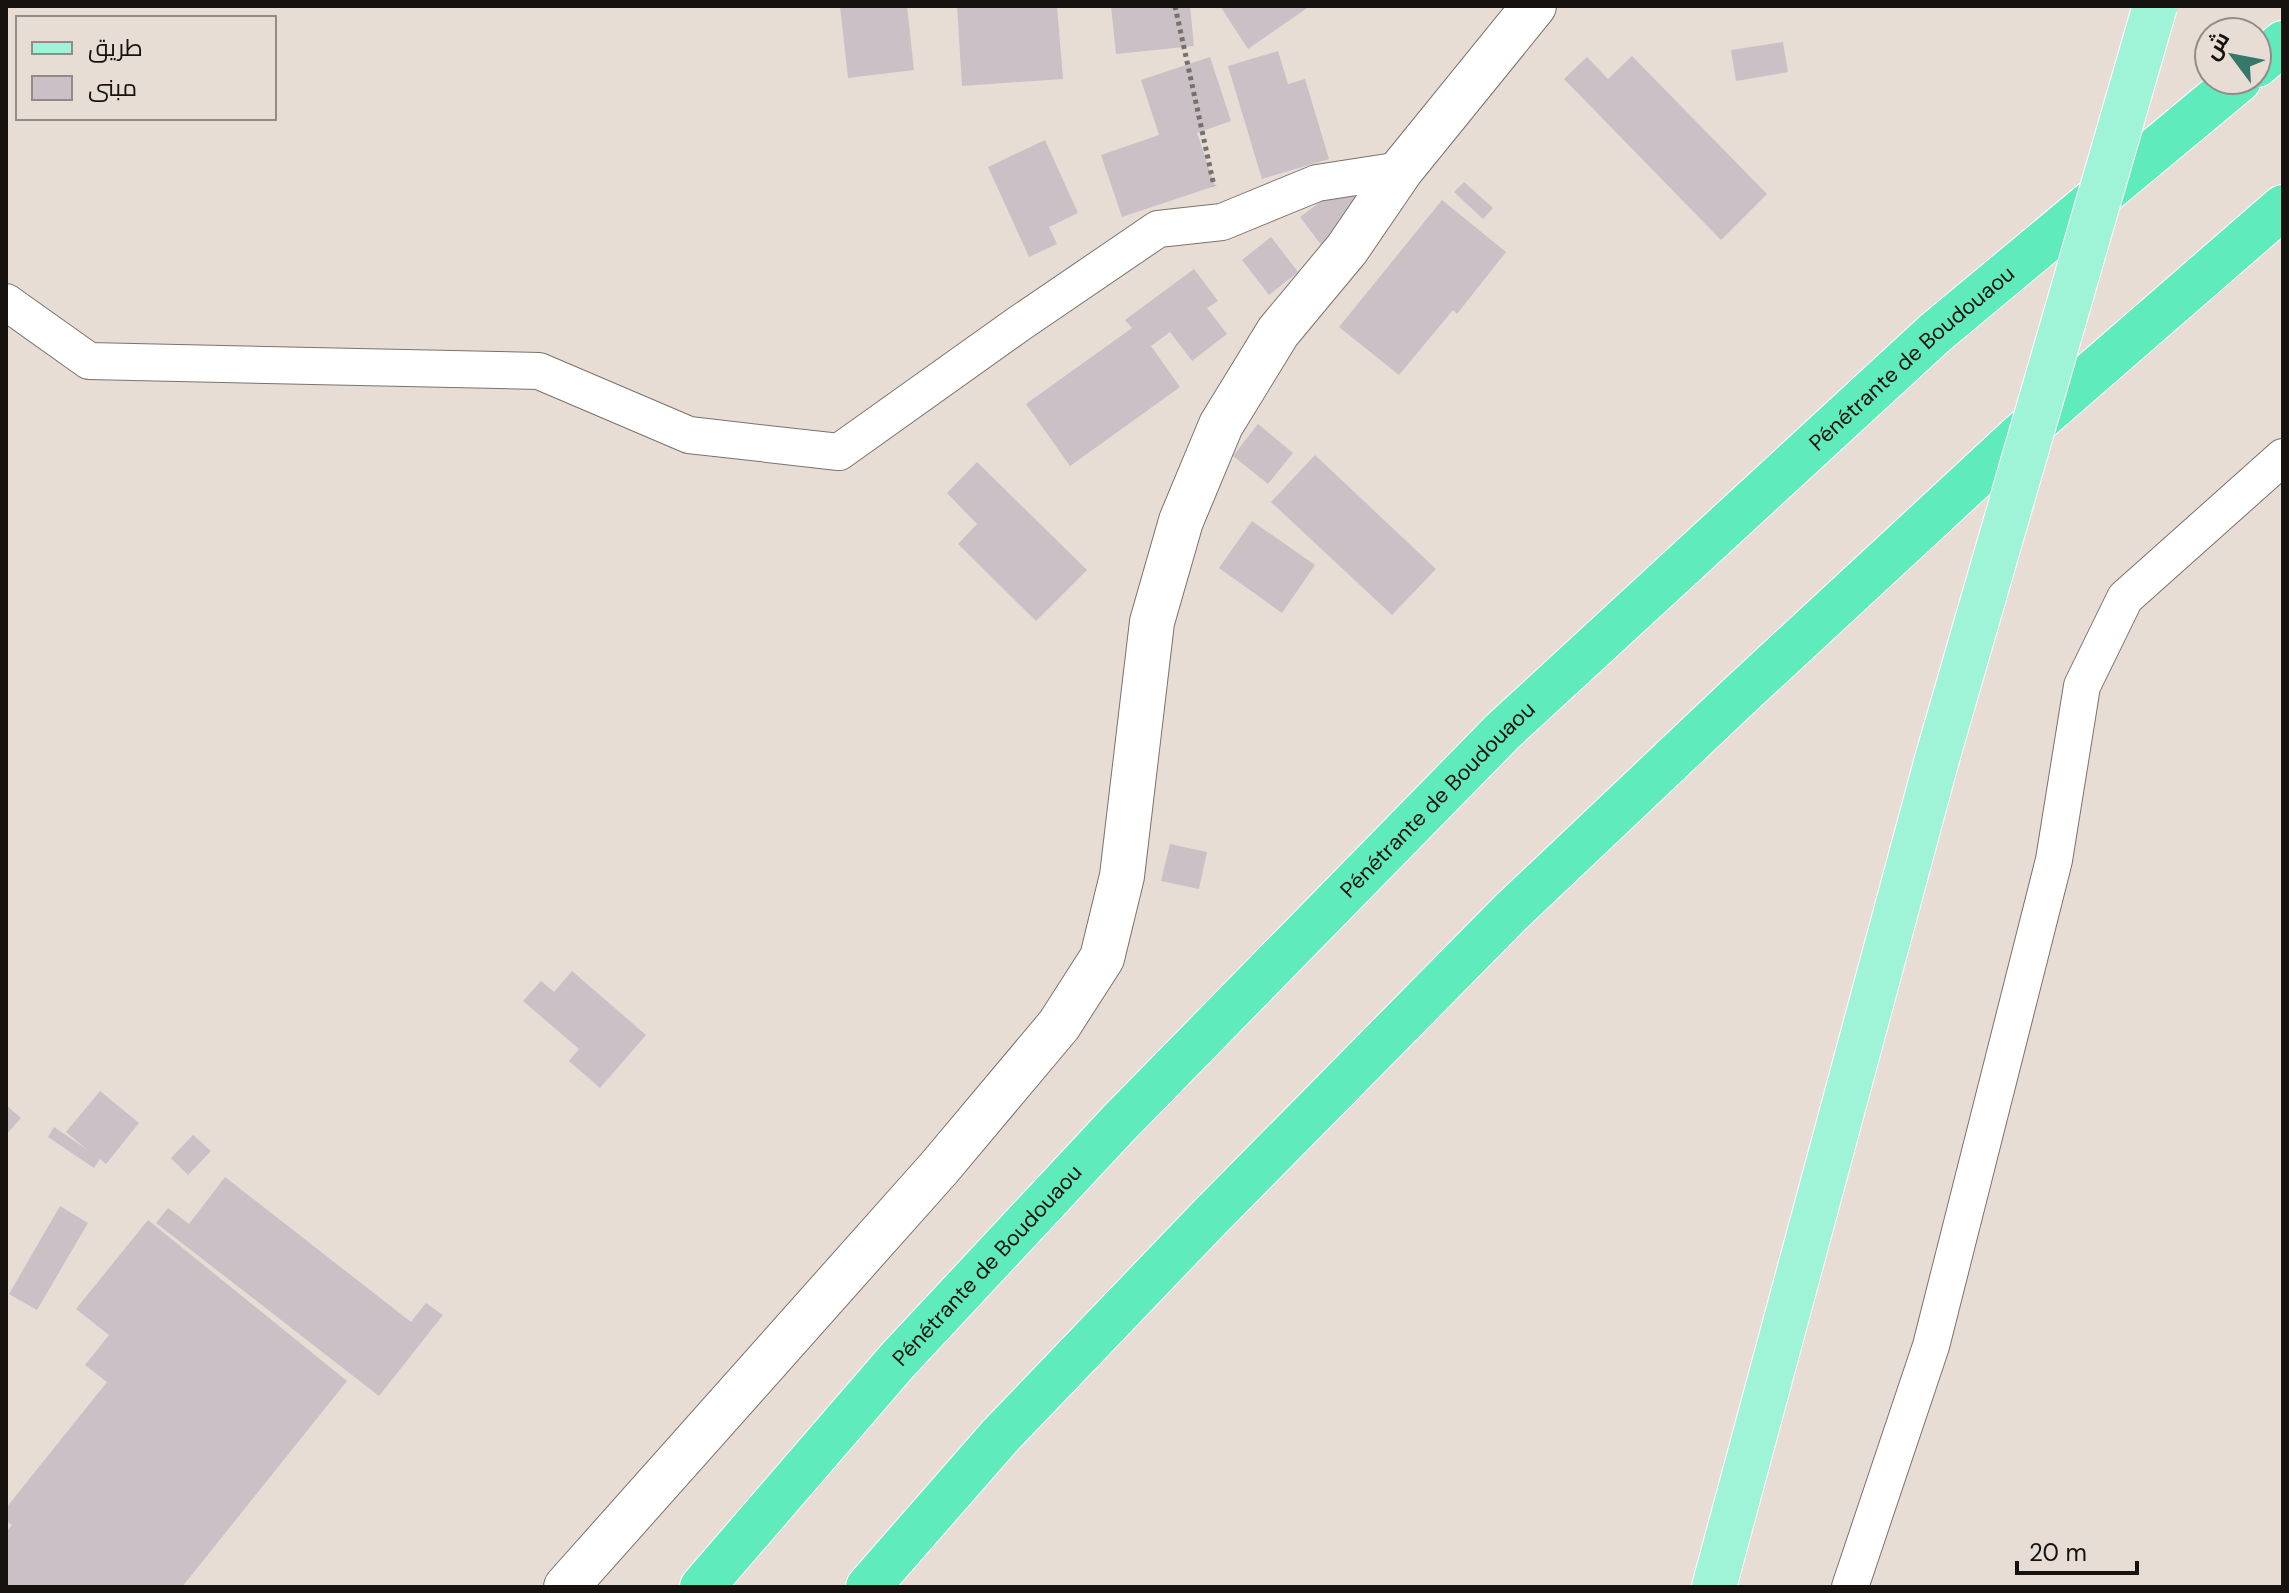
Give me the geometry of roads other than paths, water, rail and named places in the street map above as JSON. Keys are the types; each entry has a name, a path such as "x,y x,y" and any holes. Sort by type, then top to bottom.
{"highway":[{"name":"Pénétrante de Boudouaou","path":"702,1587 907,1349 1119,1123 1503,731 1935,333 2220,96"},
{"path":"868,1587 1000,1436 1209,1218 1511,912 2022,434 2283,207"}],"main road":[{"path":"1714,1587 1937,759 2155,6"}],"street":[{"path":"566,1587 939,1168 1059,1025 1102,958 1122,876 1152,622 1181,521 1221,425 1278,332 1347,249 1401,170 1534,6"},
{"path":"6,302 89,361 539,371 689,435 839,452 1158,229 1222,222 1317,183 1401,170"},
{"path":"1850,1587 1938,1316 2054,860 2082,686 2125,598 2283,457"}]}
